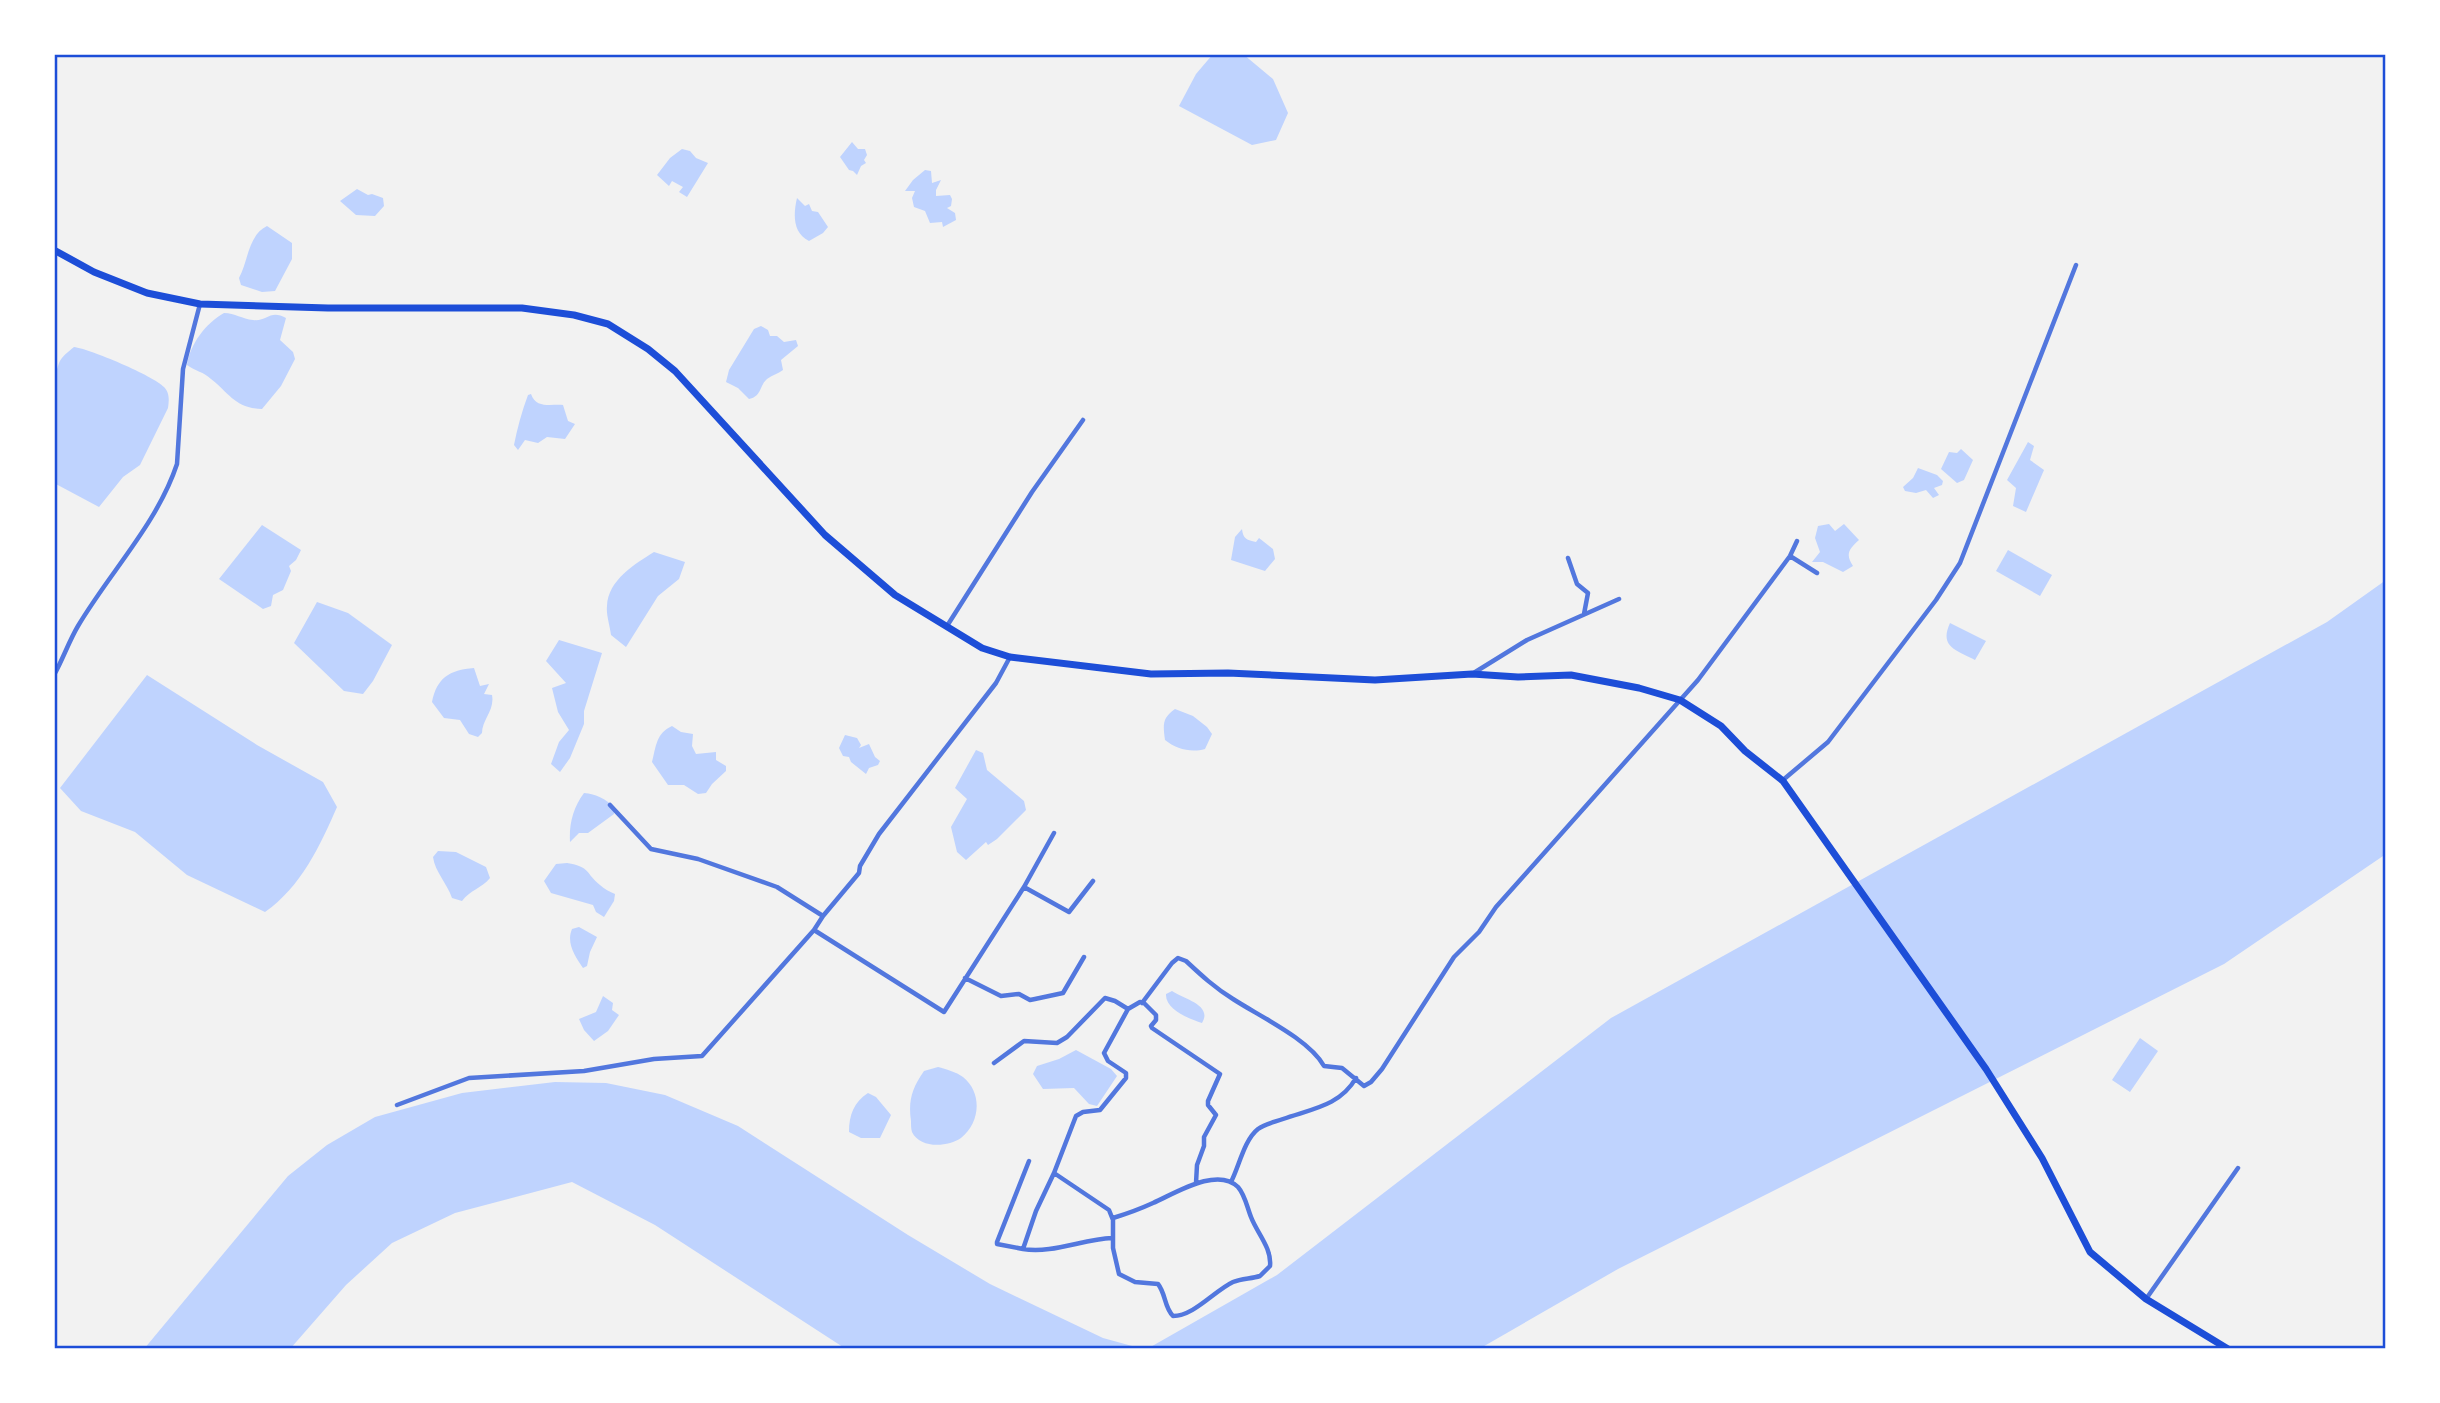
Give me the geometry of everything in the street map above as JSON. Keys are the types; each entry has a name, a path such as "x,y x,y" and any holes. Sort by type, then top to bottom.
{"main road":[{"path":"54,250 94,272 148,293 200,304 328,308 522,308 573,315 608,324 648,349 675,371 825,535 895,595 982,648 1010,657 1151,674 1228,673 1375,680 1472,674 1518,677 1571,675 1639,688 1680,700 1721,726 1745,751 1783,781 1986,1069 2042,1158 2090,1252 2146,1299 2228,1349"}],"street":[{"path":"1783,781 1828,742 1936,600 1960,563 1976,516 2076,265"},
{"path":"54,675 77,627 156,511 172,479 177,464 183,369 200,304"},
{"path":"947,626 1031,492 1083,420"},
{"path":"1142,1003 1178,958 1186,961 1224,994 1315,1052 1324,1066 1342,1068 1364,1086 1371,1082 1454,957 1479,932 1496,907 1699,680 1790,556 1797,541"},
{"path":"1790,556 1817,573"},
{"path":"1568,558 1577,584 1588,593 1584,614"},
{"path":"1472,674 1527,640 1619,599"},
{"path":"397,1105 469,1078 584,1071 654,1059 702,1056 814,930 822,916 859,873 860,866 879,834 996,683 1010,657"},
{"path":"610,805 651,849 698,859 777,887 822,916"},
{"path":"814,930 944,1012 1024,887 1054,833"},
{"path":"1024,887 1069,912 1093,881"},
{"path":"965,978 1001,996 1019,994 1030,1000 1063,993 1084,957"},
{"path":"994,1063 1024,1041 1057,1042 1068,1037 1105,998 1128,1009"},
{"path":"1023,1249 1076,1116 1083,1112 1100,1111 1126,1078 1126,1073 1108,1061 1104,1053 1128,1009 1136,1003 1142,1003 1156,1015 1152,1028 1220,1074 1208,1101 1216,1115 1204,1137 1196,1183"},
{"path":"1231,1182 1249,1141 1258,1129 1306,1110 1328,1105 1346,1091 1356,1078"},
{"path":"1029,1161 998,1244 1023,1249 1053,1248 1112,1238"},
{"path":"2146,1299 2238,1168"},
{"path":"1054,1172 1109,1210 1113,1218 1112,1238 1119,1274 1135,1282 1158,1284 1165,1296 1168,1311 1173,1315 1179,1316 1231,1282 1261,1276 1270,1266 1269,1251 1252,1219 1243,1194 1231,1182 1211,1180 1196,1183 1150,1205 1113,1218"}],"water":[{"path":"1213,54 1243,54 1273,79 1288,113 1276,140 1252,145 1179,106 1196,74"},
{"path":"852,142 858,149 865,149 867,155 864,160 866,163 861,166 857,175 849,170 840,157"},
{"path":"682,149 708,163 687,197 679,192 683,187 672,181 669,186 657,175 670,158"},
{"path":"925,170 931,171 932,183 941,180 936,196 950,195 952,199 951,206 947,208 955,213 956,220 943,227 942,222 930,223 925,211 914,207 912,198 915,191 905,191"},
{"path":"357,189 383,198 384,206 375,216 356,215 340,201"},
{"path":"797,198 805,206 809,204 812,211 818,212 828,227 809,241 797,228"},
{"path":"267,226 292,243 292,259 275,291 262,292 241,285 239,278 252,242"},
{"path":"224,313 253,320 272,315 286,318 280,340 293,352 295,359 281,386 262,409 239,403 208,377 187,365 200,335 211,322"},
{"path":"761,326 768,330 770,336 777,336 784,342 796,340 798,346 781,360 783,370 767,379 756,396 749,399 738,388 726,382 729,370 754,329"},
{"path":"74,347 148,376 164,387 169,397 168,408 140,465 123,477 99,507 54,483 53,405 56,375 60,361"},
{"path":"531,394 540,404 563,405 568,421 575,424 565,439 547,437 538,443 525,440 518,450 514,445 528,395"},
{"path":"2028,442 2034,446 2030,460 2044,470 2026,512 2013,506 2016,488 2007,480"},
{"path":"1961,449 1973,460 1964,480 1957,483 1941,469 1949,452 1957,453"},
{"path":"1918,468 1937,475 1943,481 1942,485 1934,488 1939,495 1933,498 1926,490 1916,493 1905,491 1903,487 1913,478"},
{"path":"1829,524 1835,531 1844,524 1859,540 1849,552 1853,566 1843,572 1823,562 1812,562 1820,552 1815,538 1818,526"},
{"path":"262,525 301,550 289,566 291,571 283,590 273,595 271,606 263,609 219,579"},
{"path":"1242,529 1243,535 1250,541 1256,542 1259,538 1273,549 1275,559 1265,571 1231,560 1235,537"},
{"path":"2008,550 2052,575 2040,596 1996,571"},
{"path":"654,552 685,562 679,579 658,596 626,647 611,635 607,613 609,597 612,588 624,574"},
{"path":"2386,580 2386,854 2224,964 1618,1269 1479,1349 1147,1349 1277,1275 1611,1018 2327,622"},
{"path":"317,602 348,613 392,645 363,694 344,691 294,643"},
{"path":"1950,623 1986,641 1975,660 1948,643 1947,631"},
{"path":"559,640 602,653 584,711 584,724 570,758 560,772 551,764 559,742 569,730 558,712 552,688 566,683 546,661"},
{"path":"474,668 480,686 489,684 484,694 492,695 490,710 478,737 469,734 460,720 444,718 432,702 441,681 451,673"},
{"path":"147,675 257,745 323,782 337,807 308,865 289,891 265,912 187,875 135,832 81,811 60,788"},
{"path":"1175,709 1193,716 1207,727 1212,734 1205,749 1184,749 1165,740 1164,722"},
{"path":"672,726 681,732 693,734 692,746 696,754 716,752 716,760 726,766 726,771 706,793 698,794 684,785 668,785 652,762 660,737"},
{"path":"845,735 857,738 861,745 859,748 869,744 880,761 878,765 869,768 866,774 851,762 849,757 843,756 839,748"},
{"path":"976,750 983,753 987,770 1024,801 1026,810 997,839 988,845 986,842 966,860 957,852 951,827 967,799 955,788"},
{"path":"584,793 608,802 615,808 614,814 588,833 579,833 570,842 572,816"},
{"path":"438,851 456,852 486,867 490,878 462,901 452,898 434,862 433,857"},
{"path":"567,863 584,869 595,881 615,894 614,901 604,917 596,912 593,905 551,893 544,881 556,864"},
{"path":"579,927 597,937 587,966 583,968 574,954 570,939 572,929"},
{"path":"1172,991 1201,1007 1204,1012 1202,1023 1185,1016 1169,1004 1166,994"},
{"path":"603,996 613,1003 612,1010 619,1015 608,1031 594,1041 579,1019 596,1012"},
{"path":"2140,1038 2158,1051 2130,1092 2112,1080"},
{"path":"1076,1050 1111,1069 1117,1076 1097,1106 1089,1104 1074,1088 1043,1089 1033,1074 1037,1066"},
{"path":"938,1067 963,1077 974,1091 977,1108 967,1132 961,1138 942,1145 928,1144 916,1138 912,1132 910,1107 916,1083 924,1071"},
{"path":"555,1082 606,1083 665,1095 738,1126 990,1284 1103,1338 1143,1349 846,1349 655,1225 572,1182 455,1213 392,1243 346,1285 290,1349 144,1349 288,1176 327,1145 375,1117 462,1093"},
{"path":"868,1093 876,1097 891,1115 880,1138 861,1138 849,1132 853,1109"}]}
